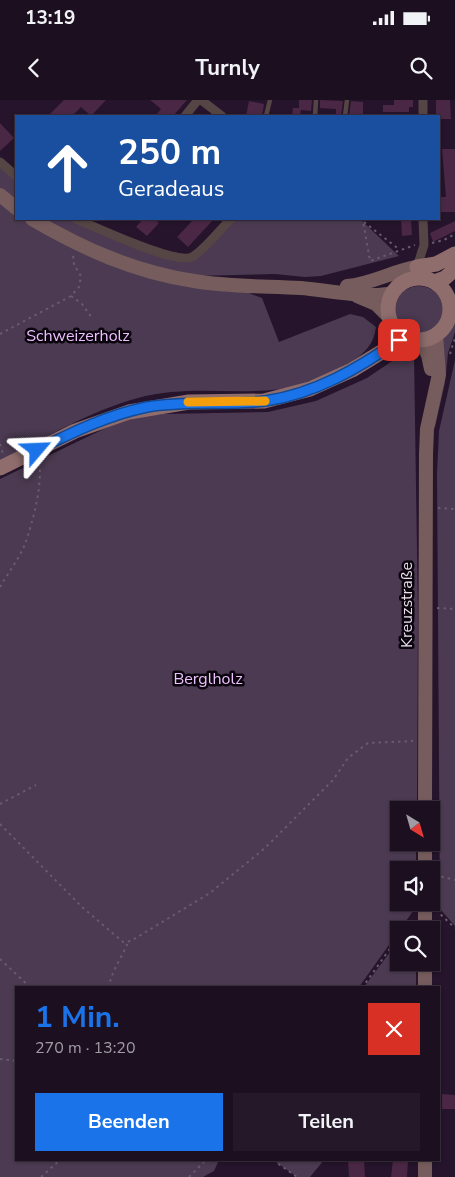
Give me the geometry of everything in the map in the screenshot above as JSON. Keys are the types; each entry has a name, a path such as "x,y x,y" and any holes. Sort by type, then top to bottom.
{"main road":[{"path":"0,195 15,207"},
{"path":"34,220 73,243 139,269 194,281 347,292 392,293"},
{"path":"301,288 360,285 419,261 436,264 455,254"},
{"path":"374,355 391,322 388,304 392,293 398,286 416,278 434,282 445,278 455,270"},
{"path":"447,296 455,281"},
{"path":"0,468 108,418 146,408 189,402 264,401 290,396 327,383 374,355 413,339 436,335 443,329 450,313 447,296 434,282"},
{"path":"347,292 376,304 391,322 413,339"},
{"name":"Kreuzstraße","path":"432,400 439,374 436,335"},
{"name":"Kreuzstraße","path":"413,339 431,367 432,400 426,454 425,801"},
{"path":"425,971 425,986"},
{"path":"425,1161 425,1177"}],"street":[{"path":"185,115 199,100 221,115"},
{"path":"423,100 423,115"},
{"path":"0,162 15,175"},
{"path":"78,220 134,244 182,259 193,256 230,220"},
{"path":"419,261 424,245 423,220"}],"lane":[{"path":"266,115 270,100"},
{"path":"315,115 316,100"},
{"path":"345,115 347,100"}],"path":[{"path":"362,220 370,261 400,250 444,240 455,234"},
{"path":"362,220 400,250"},
{"path":"0,334 71,296 79,286 81,276 72,260"},
{"path":"71,296 82,304 92,318"},
{"path":"0,587 25,545 38,493 40,469 37,450"},
{"path":"436,508 455,509"},
{"path":"425,610 436,608 455,609"},
{"path":"0,824 82,907 123,942 128,942 210,893 248,862 333,780 348,758 368,743 425,740"},
{"path":"0,804 36,785"},
{"path":"440,875 455,880"},
{"path":"439,911 455,928"},
{"path":"109,986 110,980 123,957 128,942"},
{"path":"363,986 390,949"},
{"path":"0,959 29,986"},
{"path":"0,1059 15,1061"},
{"path":"41,1177 59,1161"},
{"path":"189,1177 205,1161"},
{"path":"274,1161 296,1177"}],"green space":[{"path":"0,162 15,175 15,202 0,190"},
{"name":"Schweizerholz","path":"0,201 15,213 15,220 25,220 70,247 106,263 195,288 249,293 262,298 279,342 350,314 363,317 376,327 371,343 361,355 324,377 297,386 271,390 193,391 138,398 120,403 85,418 0,460"},
{"path":"42,220 78,220 134,244 193,256 230,220 361,220 399,256 321,276 305,277 275,274 193,276 142,265 108,253"},
{"path":"419,286 428,288 436,293 441,301 443,310 441,319 436,327 428,332 419,334 410,332 402,327 397,319 395,310 397,301 402,293 410,288"},
{"path":"455,290 455,332 448,353 445,383 435,427 433,427 441,340 451,325 454,315"},
{"name":"Berglholz","path":"407,351 414,355 418,615 417,801 390,801 390,851 416,851 416,861 390,861 390,911 413,911 406,921 390,921 390,943 360,986 15,986 15,1161 219,1161 214,1171 203,1177 0,1177 0,479 112,425 137,417 163,414 268,412 316,401 367,378"},
{"path":"455,360 455,926 440,909 437,474 439,431"},
{"path":"390,952 390,971 416,971 416,986 365,986"},
{"path":"274,1161 323,1161 310,1177 297,1177"}],"building":[{"path":"64,100 106,100 92,115 81,107 73,115 49,115"},
{"path":"150,100 187,100 174,115 156,115 161,109"},
{"path":"299,100 312,100 311,111 301,110 300,115 292,115 293,108 299,108"},
{"path":"320,100 343,101 341,115 336,115 336,109 320,108"},
{"path":"394,100 413,100 413,107 409,107 409,112 383,112 383,105 394,105"},
{"path":"436,100 450,100 451,119 440,119 440,115 436,115"},
{"path":"249,101 264,104 262,115 246,115"},
{"path":"351,101 363,102 363,115 349,115"},
{"path":"0,123 14,138 0,151"},
{"path":"442,149 455,149 455,212 440,212 440,197 446,197"},
{"path":"142,220 155,220 159,223 147,236 136,227"},
{"path":"193,220 213,220 188,247 177,237"},
{"path":"401,220 411,220 412,235 402,236"},
{"path":"455,221 455,231 433,242 430,233"},
{"path":"442,1094 455,1095 455,1109 442,1109"},
{"path":"348,1161 364,1161 365,1177 349,1177"},
{"path":"393,1161 408,1161 407,1177 391,1177"}],"slow traffic":[{"path":"188,402 265,401"}],"route":[{"path":"37,450 75,431 108,418 146,408 189,402 264,401 290,396 327,383 352,370 399,340"}]}
